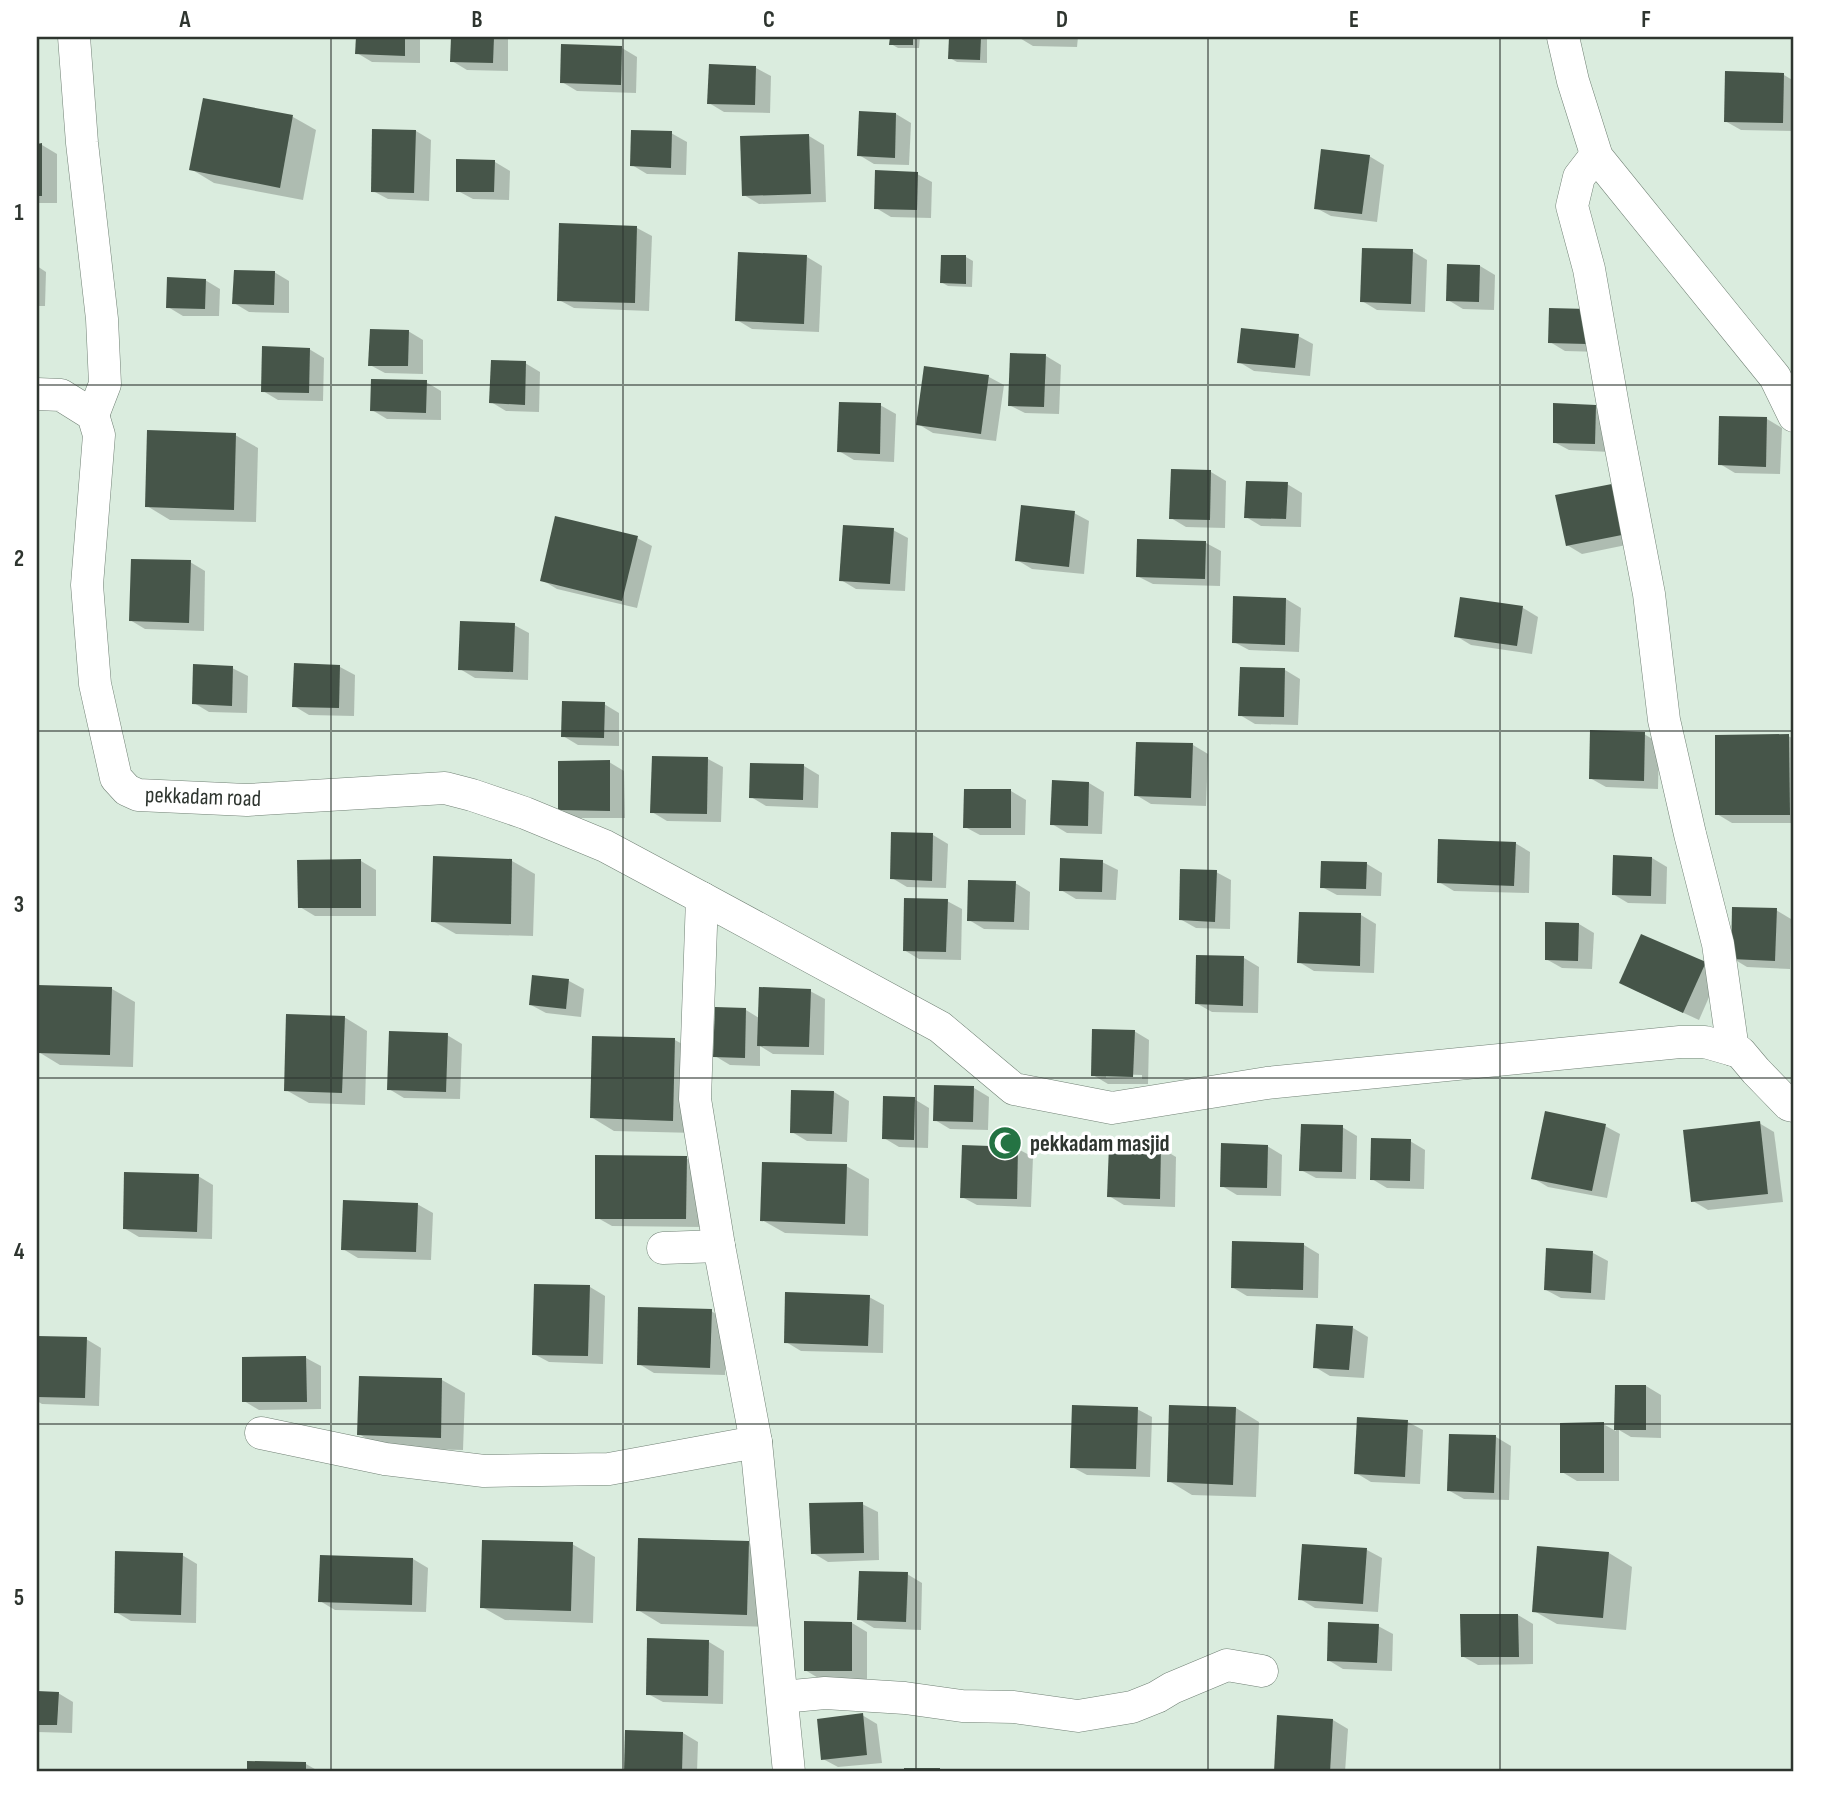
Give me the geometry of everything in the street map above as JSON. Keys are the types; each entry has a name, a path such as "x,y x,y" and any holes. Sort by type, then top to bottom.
{"street":[{"path":"37,394 61,395 93,415 105,384 102,318 82,143 74,37"},
{"path":"1563,37 1573,81 1596,155 1775,377 1794,416"},
{"path":"1596,155 1579,177 1572,206 1589,270 1649,594 1664,720 1718,944 1732,1050 1740,1052 1789,1105 1794,1106"},
{"name":"pekkadam road","path":"93,415 99,435 87,585 95,684 116,778 127,790 138,794 247,800 445,788 472,795 525,813 605,846 940,1027 1014,1089 1112,1108 1267,1083 1666,1043 1705,1042 1732,1050"},
{"path":"702,898 695,1099 719,1246 756,1442 789,1772"},
{"path":"663,1248 719,1246"},
{"path":"261,1433 385,1459 484,1471 609,1469 756,1442"},
{"path":"782,1697 825,1693 905,1698 962,1706 1014,1707 1078,1716 1132,1707 1227,1665 1262,1671"}],"building":[{"path":"356,37 405,37 405,56 355,54"},
{"path":"451,37 494,37 493,63 450,62"},
{"path":"890,37 913,37 913,45 889,45"},
{"path":"949,37 981,37 980,60 948,59"},
{"path":"561,44 622,46 621,85 560,83"},
{"path":"709,64 756,66 755,105 707,104"},
{"path":"1725,71 1784,73 1783,123 1724,122"},
{"path":"203,98 293,115 280,188 189,170"},
{"path":"859,111 896,113 895,158 857,156"},
{"path":"372,129 416,130 414,193 371,192"},
{"path":"631,130 672,131 671,168 630,166"},
{"path":"809,134 811,194 742,196 740,136"},
{"path":"42,143 42,196 37,196 37,144"},
{"path":"1321,149 1370,155 1362,214 1314,209"},
{"path":"456,159 495,160 494,192 456,192"},
{"path":"875,170 918,172 917,210 874,209"},
{"path":"559,223 637,226 635,303 557,301"},
{"path":"1362,248 1413,249 1411,304 1360,302"},
{"path":"738,252 807,255 804,324 735,321"},
{"path":"941,255 966,255 966,284 940,283"},
{"path":"1447,264 1480,265 1479,302 1446,301"},
{"path":"234,270 275,271 274,305 232,304"},
{"path":"167,277 206,279 205,309 166,308"},
{"path":"1549,308 1588,309 1587,344 1548,343"},
{"path":"1241,328 1299,334 1295,368 1237,363"},
{"path":"370,329 409,330 408,366 368,366"},
{"path":"262,346 310,348 309,393 261,392"},
{"path":"1010,353 1046,354 1044,407 1008,406"},
{"path":"491,360 526,361 525,405 489,403"},
{"path":"924,366 989,375 981,434 916,425"},
{"path":"371,379 427,380 426,413 370,411"},
{"path":"839,402 881,403 880,454 837,452"},
{"path":"1553,403 1596,405 1595,444 1553,443"},
{"path":"1719,416 1767,417 1766,467 1718,465"},
{"path":"147,430 236,433 234,510 145,507"},
{"path":"1171,469 1211,470 1210,520 1169,519"},
{"path":"1246,481 1288,482 1286,519 1244,518"},
{"path":"1617,483 1627,534 1566,546 1555,495"},
{"path":"1021,505 1075,511 1069,567 1015,561"},
{"path":"555,516 638,536 622,601 540,581"},
{"path":"843,525 894,528 890,584 839,581"},
{"path":"1137,539 1206,541 1205,579 1136,577"},
{"path":"131,559 191,560 189,623 129,621"},
{"path":"1233,596 1286,598 1285,645 1232,643"},
{"path":"1460,597 1523,606 1517,646 1454,637"},
{"path":"460,621 515,623 513,672 458,670"},
{"path":"294,663 340,665 339,708 292,707"},
{"path":"193,664 233,666 232,706 192,704"},
{"path":"1240,667 1285,668 1284,717 1238,716"},
{"path":"562,701 605,702 604,738 561,737"},
{"path":"1590,730 1645,732 1644,781 1589,779"},
{"path":"1789,734 1790,815 1715,815 1715,735"},
{"path":"1136,742 1193,743 1191,798 1134,796"},
{"path":"652,756 708,757 707,814 650,813"},
{"path":"610,760 610,811 558,810 558,761"},
{"path":"750,763 804,764 803,800 749,798"},
{"path":"1052,780 1089,782 1088,826 1050,825"},
{"path":"964,789 1011,789 1011,828 963,828"},
{"path":"891,832 933,833 932,881 890,879"},
{"path":"1438,839 1516,842 1514,886 1437,883"},
{"path":"1613,855 1652,857 1651,896 1612,895"},
{"path":"433,856 512,859 511,924 431,922"},
{"path":"1060,858 1103,860 1102,892 1059,891"},
{"path":"361,859 361,908 298,908 297,860"},
{"path":"1321,861 1367,862 1366,889 1320,888"},
{"path":"1180,869 1217,870 1215,922 1179,920"},
{"path":"968,880 1016,881 1014,922 967,921"},
{"path":"904,898 948,899 946,952 903,951"},
{"path":"1732,907 1777,908 1775,961 1731,959"},
{"path":"1299,912 1361,913 1360,966 1297,963"},
{"path":"1545,922 1579,923 1578,961 1545,960"},
{"path":"1641,934 1706,962 1683,1013 1619,983"},
{"path":"1196,955 1244,956 1243,1006 1195,1004"},
{"path":"532,975 569,979 566,1009 529,1005"},
{"path":"37,985 112,987 110,1055 37,1053"},
{"path":"759,987 811,989 809,1047 757,1046"},
{"path":"715,1007 746,1008 745,1058 713,1057"},
{"path":"286,1014 345,1016 342,1093 284,1091"},
{"path":"1092,1029 1135,1030 1133,1077 1091,1076"},
{"path":"389,1031 448,1033 446,1092 387,1090"},
{"path":"592,1036 675,1038 673,1121 590,1118"},
{"path":"934,1085 974,1086 973,1122 933,1121"},
{"path":"791,1090 834,1091 832,1134 790,1133"},
{"path":"883,1096 915,1097 914,1140 882,1139"},
{"path":"1545,1111 1606,1124 1592,1191 1531,1179"},
{"path":"1760,1121 1768,1194 1691,1202 1683,1130"},
{"path":"1301,1124 1343,1125 1342,1172 1299,1171"},
{"path":"1371,1138 1411,1139 1410,1181 1370,1180"},
{"path":"1221,1143 1268,1145 1267,1188 1220,1187"},
{"path":"962,1145 1018,1147 1017,1199 960,1198"},
{"path":"1109,1145 1161,1146 1160,1199 1107,1197"},
{"path":"595,1155 687,1156 686,1219 595,1219"},
{"path":"762,1162 847,1164 845,1224 760,1221"},
{"path":"124,1172 199,1174 197,1232 123,1229"},
{"path":"343,1200 418,1203 416,1252 341,1250"},
{"path":"1232,1241 1304,1243 1303,1290 1231,1288"},
{"path":"1546,1248 1593,1251 1591,1293 1544,1290"},
{"path":"534,1284 590,1285 588,1356 532,1355"},
{"path":"785,1292 870,1295 868,1346 784,1343"},
{"path":"638,1307 712,1309 710,1368 637,1365"},
{"path":"1316,1324 1353,1326 1349,1370 1313,1368"},
{"path":"37,1336 87,1337 85,1398 37,1397"},
{"path":"306,1356 307,1402 242,1402 242,1357"},
{"path":"359,1376 442,1378 441,1438 357,1435"},
{"path":"1615,1385 1646,1385 1646,1430 1614,1430"},
{"path":"1072,1405 1138,1407 1136,1469 1070,1468"},
{"path":"1169,1405 1236,1407 1233,1485 1167,1482"},
{"path":"1357,1417 1408,1420 1405,1477 1354,1474"},
{"path":"1604,1422 1604,1473 1560,1473 1560,1423"},
{"path":"1449,1434 1496,1435 1494,1493 1447,1491"},
{"path":"863,1502 864,1553 811,1554 809,1503"},
{"path":"638,1538 749,1541 747,1615 636,1611"},
{"path":"482,1540 573,1542 571,1611 480,1608"},
{"path":"1302,1544 1367,1548 1363,1604 1298,1600"},
{"path":"1537,1546 1609,1552 1603,1618 1532,1612"},
{"path":"115,1551 183,1553 181,1615 114,1613"},
{"path":"320,1555 413,1558 412,1605 318,1602"},
{"path":"859,1571 908,1572 906,1622 857,1620"},
{"path":"1460,1614 1518,1614 1519,1657 1461,1657"},
{"path":"804,1621 852,1622 852,1671 804,1671"},
{"path":"1328,1622 1379,1624 1377,1663 1327,1661"},
{"path":"647,1638 709,1640 708,1696 646,1695"},
{"path":"37,1691 59,1692 57,1725 37,1725"},
{"path":"863,1713 867,1755 821,1760 817,1719"},
{"path":"1277,1715 1333,1719 1330,1772 1274,1772"},
{"path":"625,1730 683,1732 682,1772 624,1772"},
{"path":"247,1761 306,1762 306,1772 247,1772"},
{"path":"904,1768 940,1768 940,1772 904,1772"}],"place":[{"name":"pekkadam masjid","path":"1005,1143"}]}
